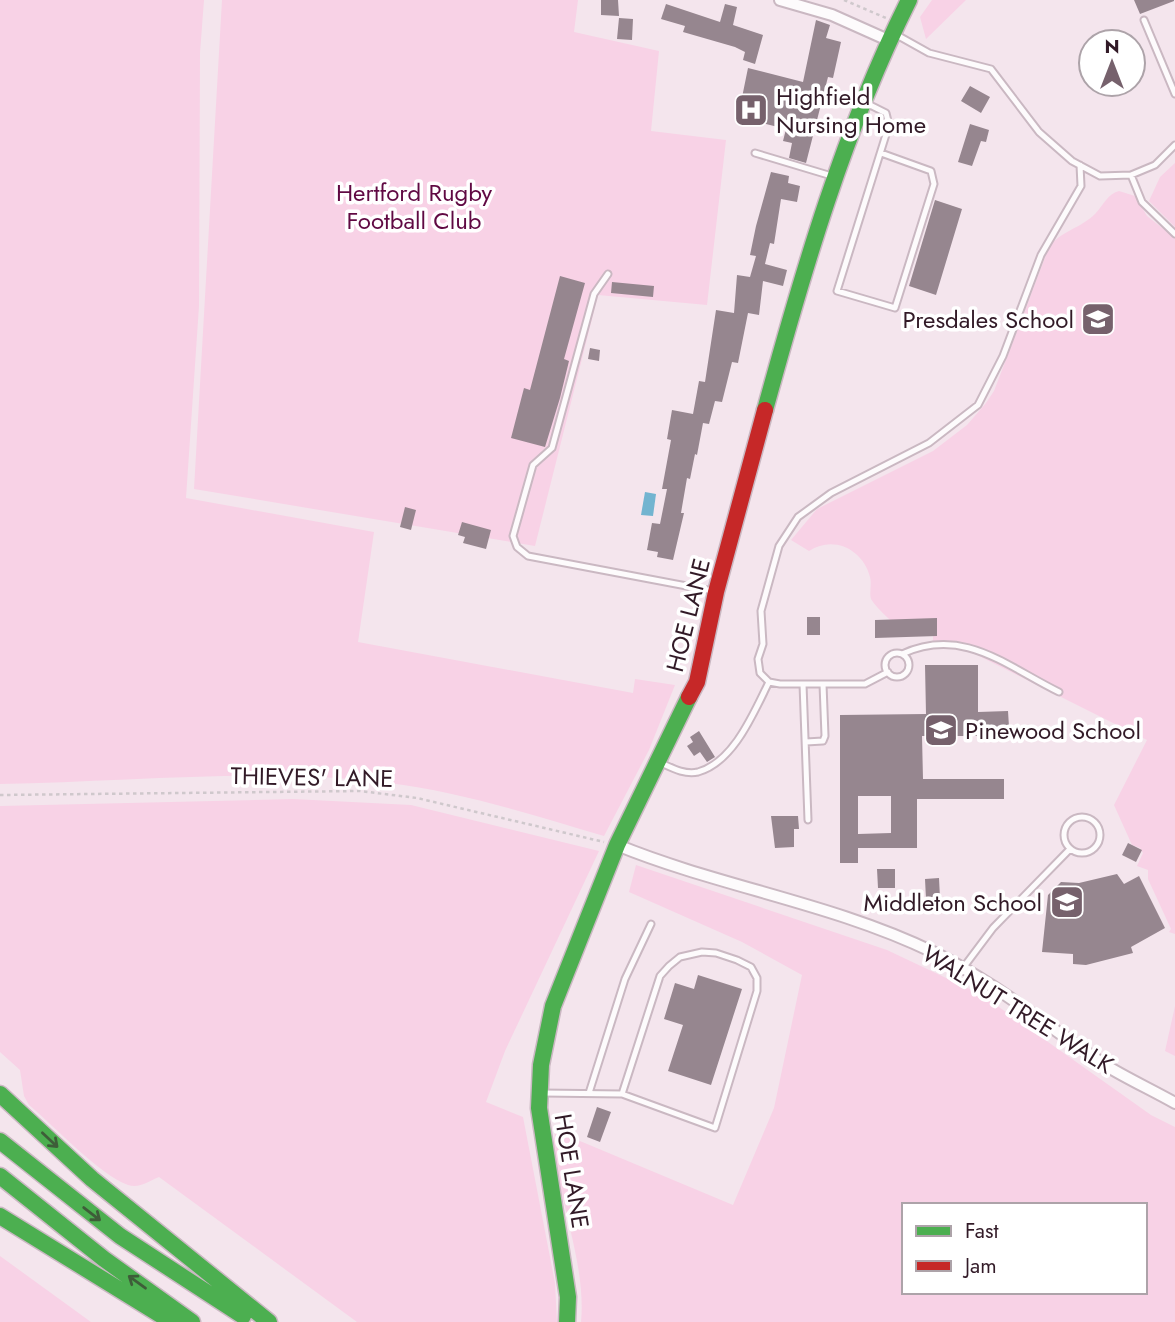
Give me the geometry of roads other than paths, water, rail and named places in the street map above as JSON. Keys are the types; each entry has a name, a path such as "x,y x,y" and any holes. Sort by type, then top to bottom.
{"main road":[{"name":"HOE LANE","path":"567,1322 568,1297 542,1139 539,1093 541,1065 553,1006 617,845 697,682 716,592 803,272 863,101 892,32 909,0"},
{"path":"0,1094 92,1179 269,1322"},
{"path":"0,1141 120,1236 253,1322"},
{"path":"0,1176 104,1259 192,1322"},
{"path":"0,1216 172,1322"}],"street":[{"path":"780,0 892,32"},
{"name":"WALNUT TREE WALK","path":"617,845 694,874 775,895 913,943 963,968 1108,1066 1175,1103"}],"lane":[{"path":"1144,20 1175,94"},
{"path":"892,32 929,53 991,69 1039,132 1080,165 1100,176 1131,175 1154,165 1175,145"},
{"path":"863,101 886,113 889,125 837,291 895,308 934,184 931,171 881,153"},
{"path":"755,153 835,177"},
{"path":"888,672 864,684 769,682 760,673 758,659 763,644 761,611 779,546 797,517 831,493 929,443 978,405 1003,356 1041,255 1081,186 1080,165"},
{"path":"1131,175 1142,202 1175,234"},
{"path":"608,274 594,294 552,449 533,465 513,536 517,547 528,556 716,592"},
{"path":"902,654 908,659 908,670 898,677 888,672 886,665 888,657 894,653 902,654 931,644 958,643 1059,692"},
{"path":"658,762 679,771 697,772 713,763 743,730 769,682"},
{"path":"803,684 808,820"},
{"path":"806,742 823,741 825,736 823,684"},
{"path":"1082,818 1094,822 1100,833 1093,849 1081,853 1070,849 1064,838 1067,826 1082,818"},
{"path":"963,968 993,928 1070,849"},
{"path":"589,1093 625,979 651,924"},
{"path":"539,1093 622,1094 715,1128 754,1009 757,978 751,967 716,953 702,952 680,957 669,966 660,976 622,1094"}],"water":[{"path":"645,492 656,494 653,516 641,515"}],"place":[{"name":"Highfield Nursing Home","path":"751,110"},
{"name":"Presdales School","path":"1098,319"},
{"name":"Pinewood School","path":"941,730"},
{"name":"Middleton School","path":"1067,902"}],"park label":[{"name":"Hertford Rugby Football Club","path":"414,206"}]}
